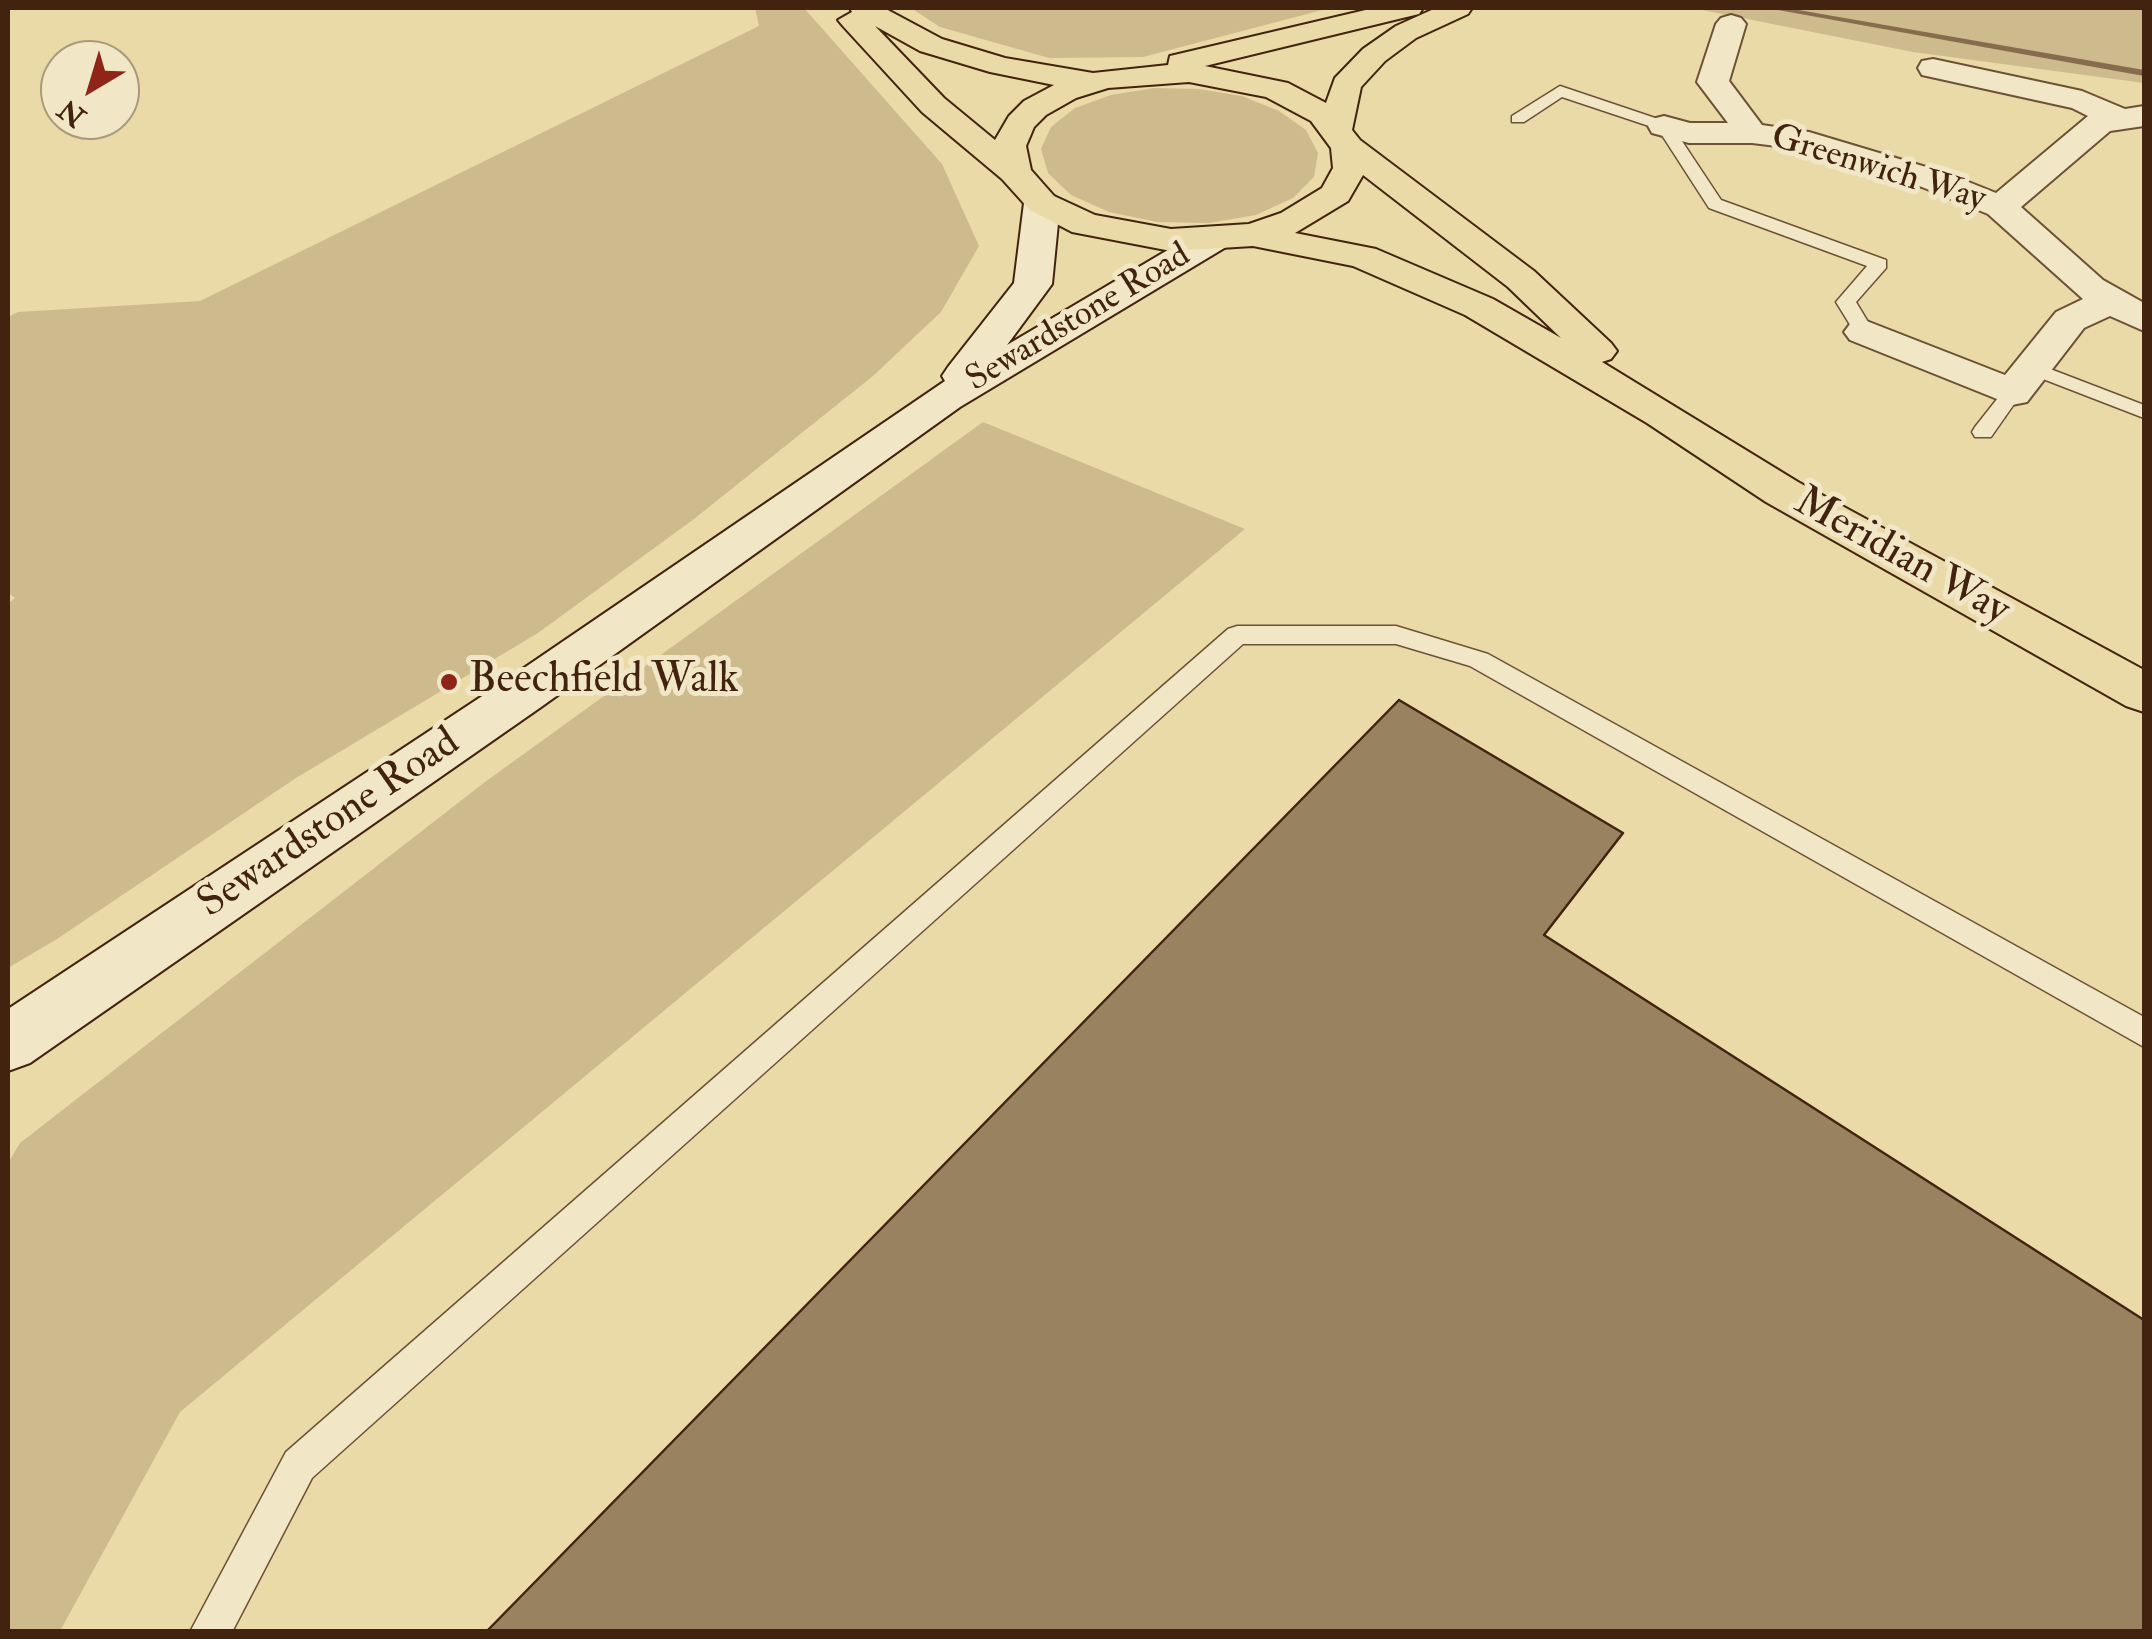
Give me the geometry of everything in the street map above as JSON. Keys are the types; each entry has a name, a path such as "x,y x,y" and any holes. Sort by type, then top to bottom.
{"main road":[{"path":"842,8 933,105 1014,172 1042,202 1085,224 1136,236 1213,240 1253,235 1294,221 1336,194 1350,168 1342,138 1346,85 1374,55 1406,32 1458,8"},
{"path":"864,8 931,44 1001,66 1092,82"},
{"path":"1014,172 1009,146 1020,123 1035,108 1092,82 1409,8"},
{"name":"Meridian Way","path":"1125,76 1189,73 1224,77 1277,90 1322,114 1342,138 1521,279 1662,414"},
{"name":"Meridian Way","path":"1253,235 1363,256 1479,307 1662,414 1830,519 2144,692"}],"street":[{"path":"1731,24 1713,82 1752,133"},
{"path":"1933,68 2082,101 2131,117"},
{"path":"2000,207 2100,123 2131,117"},
{"name":"Greenwich Way","path":"1664,126 1689,133 1796,138 1934,180 2000,207 2090,288 2127,310"},
{"name":"Sewardstone Road","path":"946,398 1032,284 1042,202"},
{"name":"Sewardstone Road","path":"8,1044 523,694 946,398 1213,240"},
{"path":"1864,332 2022,381 2070,320 2127,310"}],"lane":[{"path":"1518,119 1560,91 1664,126 1715,204 1878,264 1846,302 1864,332"},
{"path":"1983,432 2022,381 2144,412"},
{"path":"210,1632 299,1464 1237,635 1396,635 1478,660 2144,1033"}],"shaded area":[{"path":"755,8 804,8 942,164 979,246 941,312 873,376 694,519 538,633 296,778 8,968 8,604 15,598 8,593 8,317 18,312 200,301 759,26"},
{"path":"911,8 1330,8 1143,57 1049,58 940,27"},
{"path":"1692,8 2144,8 2144,83 1913,52"},
{"path":"1154,88 1199,89 1242,96 1279,111 1306,130 1318,153 1314,177 1293,198 1256,215 1209,223 1157,222 1109,212 1071,195 1048,173 1041,149 1051,127 1075,108 1111,95"},
{"path":"983,422 1245,529 180,1412 60,1631 8,1631 8,1163 20,1143 485,782"}],"building":[{"path":"1399,700 1623,833 1544,935 2144,1320 2144,1632 486,1632"}],"waterway":[{"path":"1772,8 2144,73"}],"place":[{"name":"Beechfield Walk","path":"449,682"}]}
